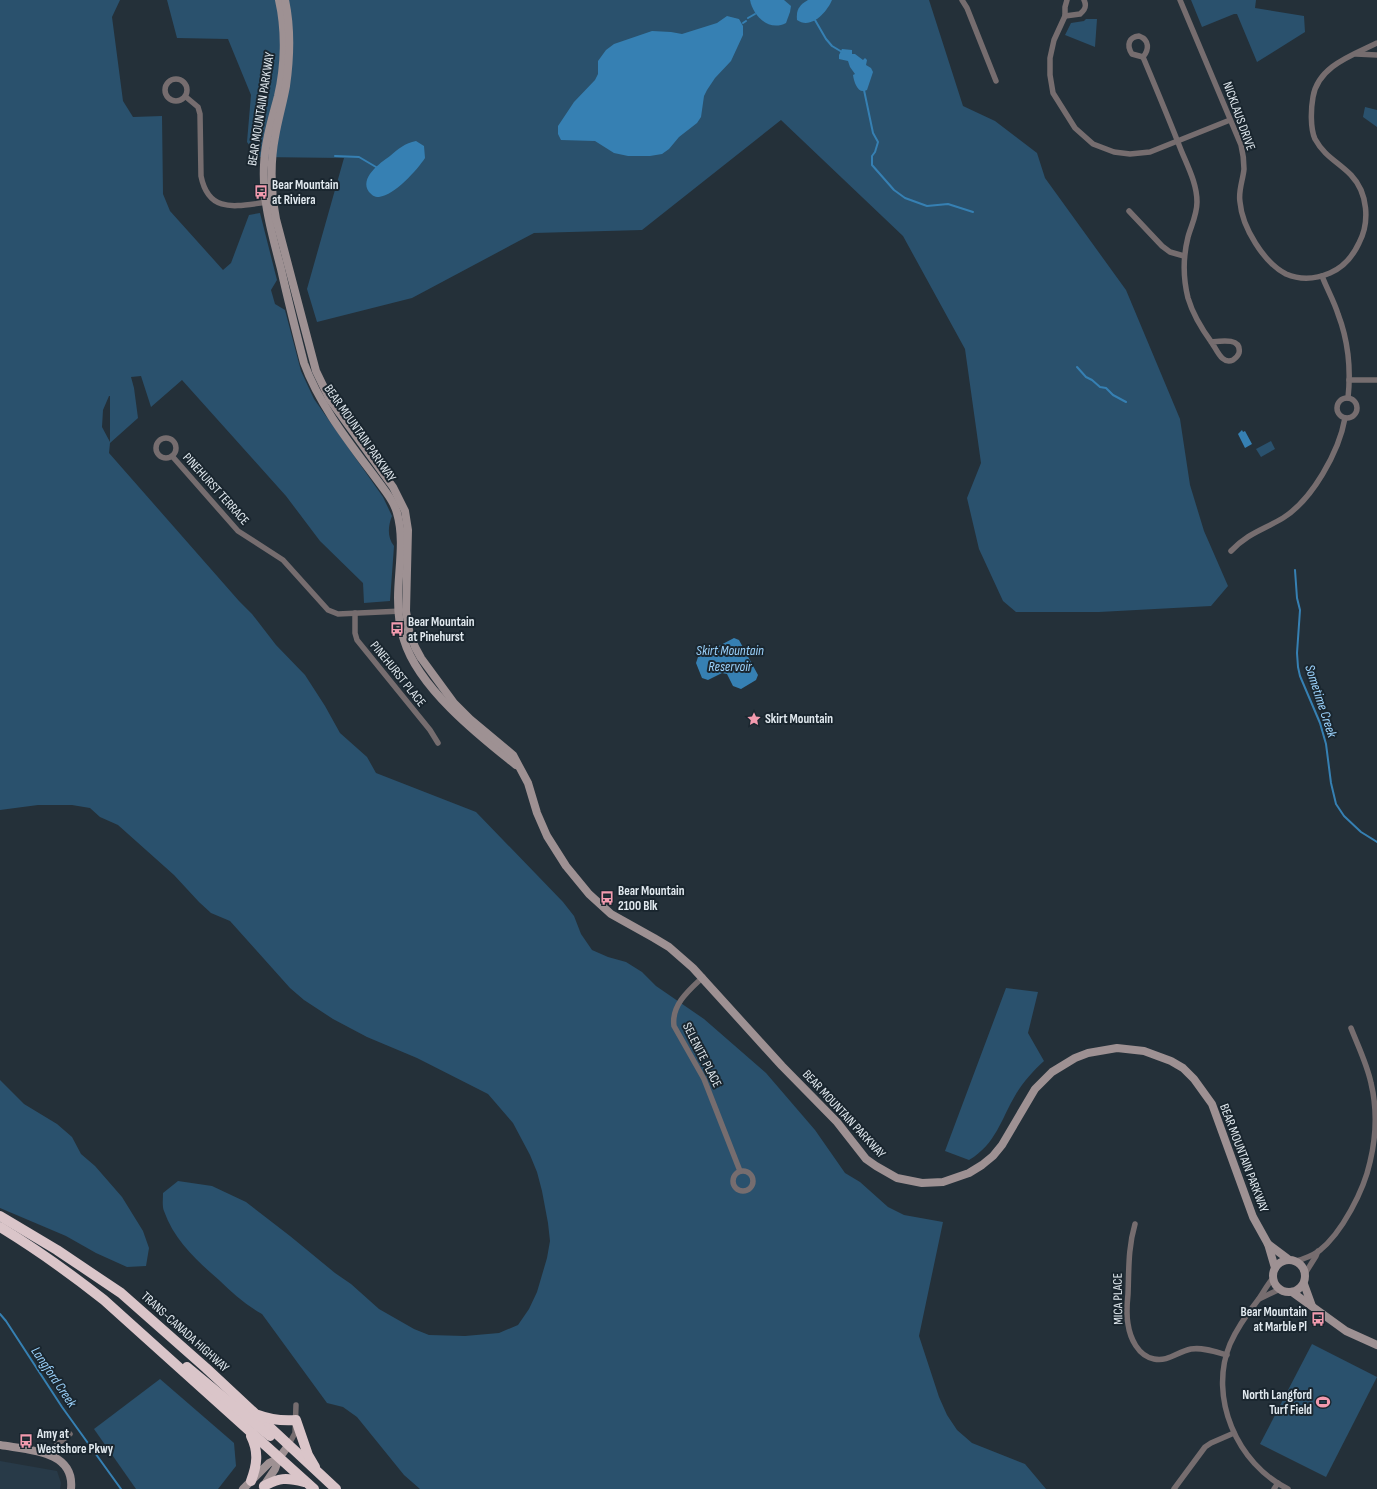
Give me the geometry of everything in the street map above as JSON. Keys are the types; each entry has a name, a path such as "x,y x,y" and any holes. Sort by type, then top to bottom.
{"highway":[{"name":"TRANS-CANADA HIGHWAY","path":"0,1216 62,1253 121,1294 168,1333 336,1489"},
{"path":"0,1228 39,1252 104,1300 310,1486"},
{"path":"169,1358 190,1369 264,1432 288,1446"},
{"path":"254,1413 269,1419 283,1421 296,1420 308,1454 321,1476"},
{"path":"250,1432 256,1444 257,1456 257,1463 252,1481"},
{"path":"262,1487 275,1480 287,1478 310,1486"}],"street":[{"name":"BEAR MOUNTAIN PARKWAY","path":"269,202 264,180 264,152 280,84 283,57 283,32 279,0"},
{"name":"BEAR MOUNTAIN PARKWAY","path":"285,0 289,31 289,57 286,85 273,153 269,223 304,363 324,404 386,492 397,513 400,535 402,632 408,652 430,684 466,723 519,767 528,783 537,813 547,836 566,866 589,894 611,914 669,947 703,977 777,1060 837,1122 866,1159 897,1178 910,1182 943,1182 969,1173 982,1165 993,1156 1002,1145 1035,1089 1052,1072 1075,1058 1088,1053 1117,1048 1144,1051 1171,1061 1183,1068 1194,1079 1212,1104 1253,1217 1268,1244 1275,1268"},
{"path":"962,0 967,8 996,81"},
{"path":"1067,0 1065,16 1054,40 1050,58 1050,75 1053,93 1074,128 1093,144 1114,152 1130,154 1150,152 1230,120"},
{"path":"1065,16 1080,14 1085,8 1086,4 1084,0"},
{"name":"NICKLAUS DRIVE","path":"1180,0 1241,145 1244,170 1240,187 1239,201 1243,217 1251,235 1266,257 1276,267 1287,274 1298,277 1311,278 1333,272 1354,254 1362,238 1366,221 1365,205 1361,190 1352,176 1323,152 1314,137 1311,114 1313,95 1321,77 1337,62 1377,43"},
{"name":"NICKLAUS DRIVE","path":"1354,54 1377,55"},
{"path":"1143,57 1197,193 1196,210 1184,256 1187,293 1191,309 1198,323 1211,342 1222,358 1226,361 1235,359 1238,356 1238,345 1234,342 1229,340 1211,342"},
{"path":"175,79 182,80 187,84 188,91 186,97 181,101 174,102 168,99 165,93 165,86 169,81 175,79"},
{"path":"186,97 198,107 200,114 201,176 203,186 207,194 213,200 226,206 234,207 269,202"},
{"path":"1128,211 1162,246 1170,252 1184,256"},
{"path":"1322,276 1338,312 1345,336 1349,380 1348,398"},
{"path":"1349,380 1377,380"},
{"path":"1342,399 1353,399 1357,404 1358,409 1351,418 1345,418 1340,416 1337,412 1338,402 1342,399"},
{"path":"1231,551 1246,537 1284,517 1300,504 1318,480 1334,452 1345,418"},
{"name":"PINEHURST TERRACE","path":"172,456 238,531 283,560 328,610 338,614 402,611"},
{"name":"PINEHURST PLACE","path":"355,613 355,633 357,640 430,730 438,743"},
{"name":"SELENITE PLACE","path":"703,977 686,993 677,1007 673,1020 674,1026 702,1075 740,1171"},
{"path":"1312,1306 1304,1284 1306,1272 1318,1251 1339,1229 1346,1219 1358,1196 1368,1172 1374,1133 1374,1082 1351,1028"},
{"name":"MICA PLACE","path":"1135,1224 1129,1247 1127,1315 1130,1332 1137,1348 1152,1359 1161,1360 1198,1348 1227,1355"},
{"name":"BEAR MOUNTAIN PARKWAY","path":"1268,1244 1288,1259"},
{"path":"1296,1261 1318,1251"},
{"path":"1288,1489 1278,1483 1252,1461 1234,1433 1228,1416 1224,1395 1224,1374 1230,1344 1242,1320 1259,1299 1273,1278 1275,1268 1282,1261 1288,1259 1296,1261 1306,1272"},
{"path":"1273,1278 1275,1284 1280,1289 1292,1292 1306,1304 1312,1306 1346,1331 1377,1346"},
{"path":"1292,1292 1304,1284"},
{"path":"1259,1299 1280,1289"},
{"path":"262,1487 275,1469 279,1458 295,1433 296,1405"},
{"path":"1174,1489 1205,1448 1211,1443 1234,1433"},
{"path":"47,1453 70,1434"},
{"path":"0,1445 47,1453 59,1459 68,1468 71,1477 71,1489"},
{"path":"243,1489 269,1463 279,1458"},
{"path":"1274,1489 1278,1483"}],"shaded area":[{"path":"0,0 120,0 112,17 123,101 133,117 162,116 163,194 170,211 223,270 231,263 249,215 260,213 277,280 271,290 275,304 285,310 301,371 314,399 383,497 392,516 389,531 390,539 394,546 390,601 364,603 363,583 320,541 286,496 182,380 151,407 141,376 131,377 138,418 110,443 109,453 252,614 276,645 305,675 340,733 367,757 376,773 476,812 563,902 574,916 581,934 592,950 608,957 626,962 642,972 656,986 704,1019 766,1073 815,1130 845,1173 860,1182 888,1207 904,1215 943,1222 919,1336 939,1397 947,1415 957,1430 972,1443 1025,1464 1046,1489 420,1489 404,1475 357,1417 343,1407 327,1403 262,1314 250,1307 234,1294 180,1241 168,1222 163,1209 163,1193 178,1181 212,1186 246,1202 351,1284 379,1309 414,1329 429,1335 465,1336 499,1333 518,1325 529,1309 537,1292 547,1258 550,1241 542,1191 537,1172 513,1123 488,1094 417,1058 367,1037 333,1019 304,1000 290,988 230,921 211,913 174,875 118,825 100,817 90,808 72,805 38,805 0,810","holes":["110,396 110,442 102,427 103,410"]},
{"path":"167,0 929,0 963,106 995,121 1037,153 1045,178 1126,290 1180,419 1190,485 1204,531 1228,586 1211,606 1099,612 1016,612 1003,601 979,549 967,498 981,463 965,349 903,236 781,120 642,230 534,233 412,298 317,322 307,289 344,158 258,157 247,142 251,95 228,39 177,38"},
{"path":"1191,0 1256,0 1255,8 1304,16 1305,32 1257,62 1237,14 1202,27"},
{"path":"1086,19 1097,19 1095,47 1065,35 1071,23 1084,21"},
{"path":"1365,107 1377,110 1377,127 1363,117"},
{"path":"1271,441 1275,449 1261,457 1256,449"},
{"path":"1006,988 1038,992 1028,1033 1044,1061 1019,1089 992,1139 978,1154 969,1160 945,1151"},
{"path":"0,1080 24,1104 57,1124 72,1137 81,1154 95,1166 122,1197 143,1231 149,1248 146,1266 127,1267 96,1253 66,1236 0,1208"},
{"name":"North Langford Turf Field","path":"1312,1344 1377,1377 1326,1477 1260,1444"},
{"path":"160,1379 234,1443 236,1466 218,1489 136,1489 94,1429"},
{"path":"0,1461 57,1471 61,1483 60,1489 0,1489"}],"water":[{"path":"750,0 784,0 791,6 786,23 774,25 763,21 754,12"},
{"path":"808,0 832,0 830,5 818,18 808,23 802,23 797,20 797,13 800,6"},
{"path":"727,16 739,19 743,26 743,35 731,61 715,78 707,90 704,96 701,117 697,123 679,137 669,149 662,154 650,156 628,156 614,153 595,141 561,140 558,134 558,126 574,102 595,80 598,74 598,61 606,50 614,44 652,31 682,34 717,23"},
{"path":"842,49 852,50 852,54 855,54 863,60 865,58 867,60 866,65 871,68 873,72 867,90 861,91 857,87 853,75 855,74 848,61 839,59"},
{"path":"416,141 424,146 425,158 417,169 392,192 379,197 371,194 367,187 367,181 372,171 399,149 408,143"},
{"path":"1242,430 1243,432 1245,431 1252,444 1245,448 1238,434"},
{"name":"Skirt Mountain Reservoir","path":"734,638 739,640 758,675 756,680 741,689 733,686 727,674 722,673 708,680 702,678 696,663 698,657"}],"waterway":[{"path":"748,18 755,14"},
{"path":"815,20 826,39 832,46 842,52"},
{"path":"864,90 873,133 878,142 872,156 872,165 894,190 905,198 927,206 948,204 973,212"},
{"path":"335,156 359,157 376,167"},
{"path":"1077,367 1086,377 1100,387 1106,388 1113,395 1126,402"},
{"name":"Sometime Creek","path":"1295,570 1297,598 1300,610 1297,653 1298,667 1300,676 1320,723 1326,744 1331,783 1336,804 1344,816 1361,832 1377,842"},
{"name":"Langford Creek","path":"0,1314 62,1407 121,1489"}],"place":[{"name":"Bear Mountain at Riviera","path":"261,192"},
{"name":"Bear Mountain at Pinehurst","path":"397,629"},
{"name":"Skirt Mountain","path":"754,719"},
{"name":"Bear Mountain 2100 Blk","path":"607,898"},
{"name":"Bear Mountain at Marble Pl","path":"1318,1319"},
{"name":"North Langford Turf Field","path":"1323,1402"},
{"name":"Amy at Westshore Pkwy","path":"26,1441"}]}
